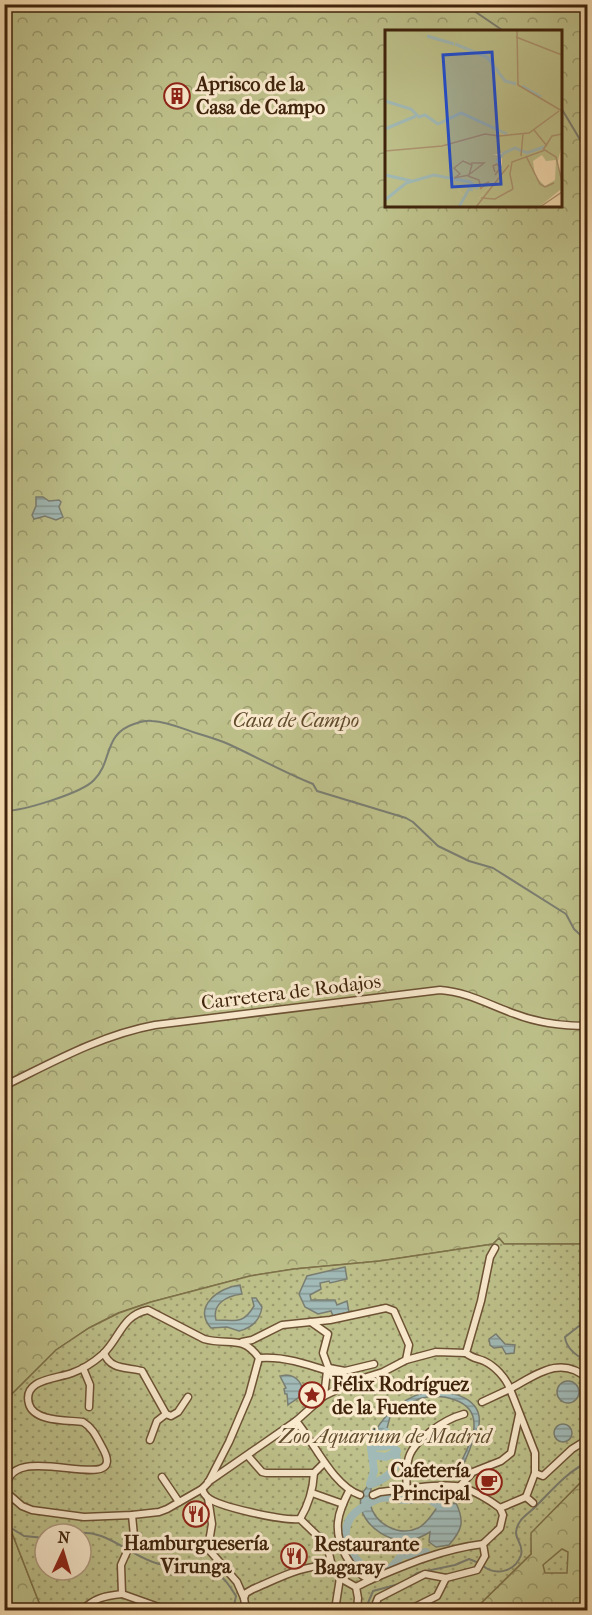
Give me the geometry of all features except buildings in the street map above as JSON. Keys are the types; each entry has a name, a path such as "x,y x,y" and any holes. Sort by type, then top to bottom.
{"street":[{"name":"Carretera de Rodajos","path":"4,1086 126,1030 440,990 470,995 515,1015 540,1022 588,1026"},
{"path":"466,1353 481,1301 490,1257 495,1248"},
{"path":"423,1354 409,1345 394,1311 386,1308 330,1320 282,1325 252,1340 242,1342 204,1339 148,1310 133,1315 125,1322 105,1353 71,1374 38,1382 29,1392 28,1399 34,1412 42,1416 83,1422 88,1425 106,1454 107,1460 104,1467 97,1471 41,1465 26,1467 9,1476 5,1484 7,1493 22,1506 32,1510 84,1517 159,1512 202,1489 296,1421 324,1396 357,1380 384,1372 406,1360 436,1352 466,1353 474,1359 484,1361 507,1379 535,1454 535,1473 526,1497 500,1508"},
{"path":"310,1322 328,1335 323,1353 329,1370 324,1396"},
{"path":"208,1483 249,1395 259,1358 253,1349 242,1342"},
{"path":"406,1360 409,1345"},
{"path":"105,1353 106,1358 113,1365 142,1371 166,1414 171,1416 178,1412 188,1397"},
{"path":"259,1358 273,1357 298,1362 357,1380"},
{"path":"329,1370 345,1371 374,1364"},
{"path":"482,1402 555,1367 569,1367 588,1379"},
{"path":"83,1368 90,1385 89,1407"},
{"path":"150,1440 157,1421 166,1414"},
{"path":"406,1490 408,1461 412,1448 451,1418 464,1414"},
{"path":"460,1486 473,1472 501,1461 511,1453 519,1414"},
{"path":"88,1416 88,1425"},
{"path":"296,1421 324,1463 349,1491 360,1495"},
{"path":"535,1473 543,1476 572,1449 588,1439"},
{"path":"248,1456 264,1473 314,1473"},
{"path":"300,1519 312,1493 314,1473 324,1463"},
{"path":"162,1477 179,1502"},
{"path":"356,1587 416,1560 449,1550 483,1544 500,1528 503,1515 500,1508 484,1496 460,1486 380,1492 373,1495"},
{"path":"202,1489 208,1498 212,1524 210,1551 237,1582 244,1598 246,1611"},
{"path":"349,1491 338,1520 337,1531 353,1569 370,1580"},
{"path":"312,1493 343,1504"},
{"path":"526,1497 533,1503"},
{"path":"208,1498 276,1518 300,1519 327,1545 332,1566 340,1578 356,1587"},
{"path":"122,1594 121,1565 134,1536 132,1515"},
{"path":"376,1611 378,1598 425,1574 446,1578 477,1570 485,1556 483,1544"},
{"path":"244,1598 246,1593 253,1589 305,1568 332,1566"},
{"path":"335,1611 340,1578"},
{"path":"409,1611 437,1596 446,1578"},
{"path":"356,1587 357,1611"},
{"path":"82,1611 93,1600 102,1596 122,1594 164,1609 163,1611"}],"green space":[{"name":"Casa de Campo","path":"5,5 587,5 588,1234 585,1235 586,1244 504,1244 499,1238 493,1244 380,1261 294,1269 250,1276 118,1313 89,1328 56,1350 5,1401"},
{"name":"Zoo Aquarium de Madrid","path":"499,1238 504,1244 586,1244 588,1254 587,1482 580,1483 531,1533 531,1554 474,1610 42,1610 5,1515 5,1401 56,1350 89,1328 119,1313 151,1302 250,1276 294,1269 380,1261 493,1244"},
{"path":"587,1482 587,1610 474,1610 531,1554 530,1533 580,1483"},
{"path":"5,1515 42,1610 5,1610"},
{"path":"562,1549 568,1552 567,1573 545,1573 543,1565"}],"water":[{"path":"36,497 43,497 49,501 59,500 63,517 56,520 45,516 34,519 32,515 36,506"},
{"path":"345,1267 347,1279 320,1283 321,1289 310,1295 311,1300 335,1300 337,1305 347,1301 349,1312 333,1316 331,1311 318,1314 305,1307 299,1294 307,1276"},
{"path":"240,1285 242,1294 226,1299 218,1305 216,1320 242,1319 254,1306 252,1298 256,1298 262,1307 257,1320 248,1328 239,1331 227,1327 211,1328 206,1320 205,1312 211,1299 224,1289"},
{"path":"496,1334 505,1344 515,1345 514,1353 506,1354 502,1347 494,1348 490,1345 489,1339"},
{"path":"286,1375 299,1381 302,1388 300,1396 288,1405 284,1389 286,1388 280,1376"},
{"path":"564,1381 572,1381 579,1388 579,1396 572,1403 564,1403 557,1396 557,1388"},
{"path":"431,1391 464,1398 476,1408 479,1416 477,1432 460,1469 474,1429 472,1415 462,1403 438,1397 418,1399 390,1417 386,1432 375,1432 385,1417 398,1405 414,1396"},
{"path":"563,1424 569,1427 572,1433 569,1439 563,1442 557,1439 554,1433 557,1427"},
{"path":"372,1484 370,1501 372,1510 388,1527 403,1531 418,1528 429,1519 443,1500 445,1504 456,1503 461,1515 461,1526 457,1535 449,1545 436,1547 429,1542 430,1532 419,1538 407,1540 390,1538 380,1533 366,1519 360,1501 363,1492"}],"waterway":[{"path":"464,4 502,30"},
{"path":"562,109 588,153"},
{"path":"4,811 24,808 78,790 94,780 100,773 113,741 124,728 145,721 164,723 226,743 313,784 317,791 406,818 438,846 469,861 493,868 566,914 574,929 588,942"},
{"path":"588,1319 565,1337 567,1345 573,1352 588,1361"},
{"path":"370,1484 374,1471 371,1447 375,1432"},
{"path":"372,1484 390,1474 397,1463 395,1449 386,1432"},
{"path":"371,1447 387,1446 393,1443"},
{"path":"372,1455 386,1457 397,1451"},
{"path":"483,1566 494,1571 510,1569 521,1555 522,1550 516,1535 517,1526 521,1520 567,1475 588,1462"},
{"path":"426,1552 402,1555 389,1569 379,1572 368,1569 351,1551 346,1540 347,1527 352,1516 373,1501 384,1497 404,1500 427,1498 438,1505"},
{"path":"4,1527 11,1528 24,1536 33,1537"},
{"path":"93,1534 107,1538 159,1564 201,1568 218,1574 236,1596 233,1610"},
{"path":"409,1579 417,1573 455,1565 469,1559 479,1563"},
{"path":"365,1610 373,1591 399,1584"}],"place":[{"name":"Aprisco de la Casa de Campo","path":"177,96"},
{"name":"Félix Rodríguez de la Fuente","path":"312,1395"},
{"name":"Cafetería Principal","path":"489,1482"},
{"name":"Hamburguesería Virunga","path":"196,1514"},
{"name":"Restaurante Bagaray","path":"294,1556"}]}
